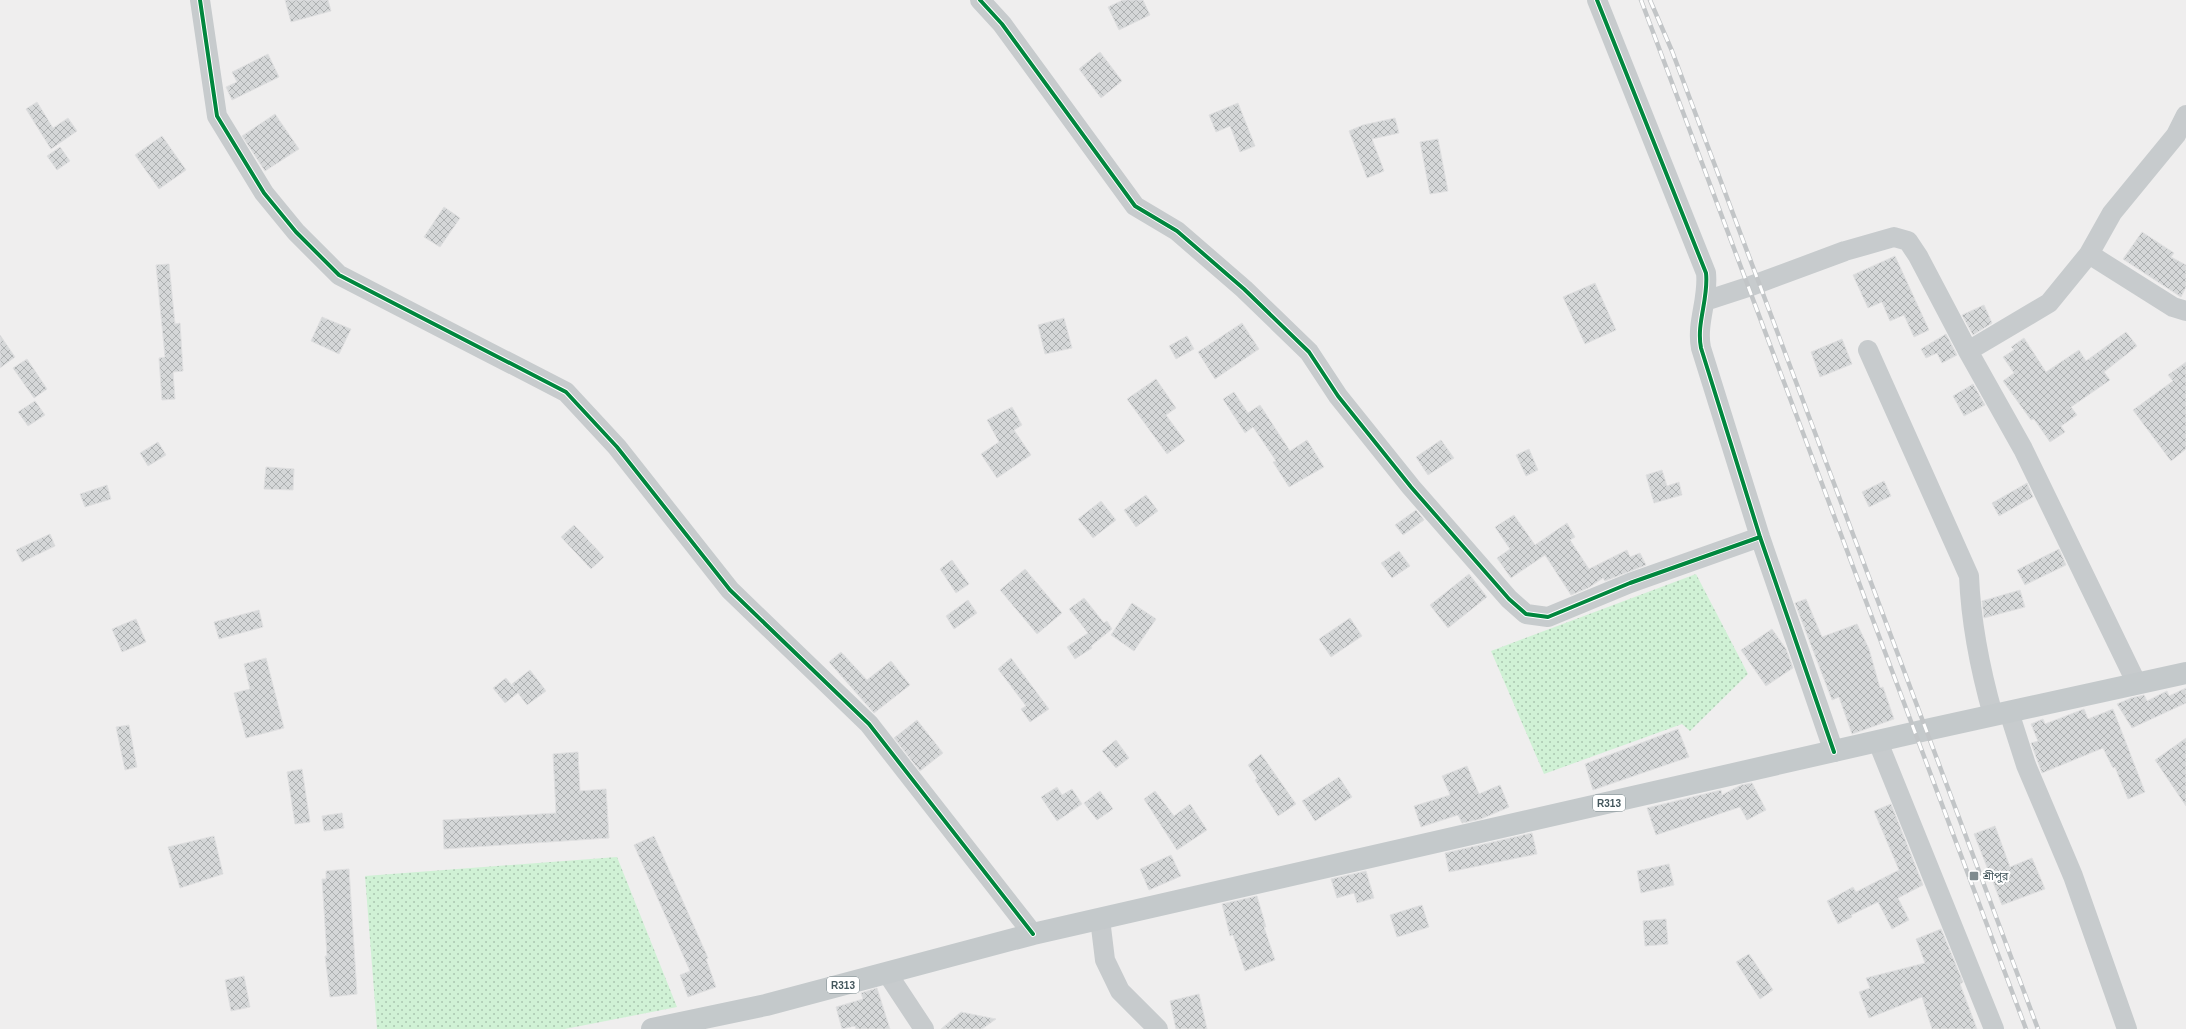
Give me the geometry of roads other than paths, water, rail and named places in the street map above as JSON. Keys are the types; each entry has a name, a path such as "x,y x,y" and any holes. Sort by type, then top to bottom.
{"main road":[{"name":"R313","path":"652,1029 766,1005 1033,934 2186,673"}],"street":[{"path":"200,0 217,116 264,192 296,232 339,275 566,392 617,447 730,590 869,724 1033,934"},
{"path":"980,0 1002,24 1135,206 1177,231 1244,289 1309,352 1338,396 1411,487 1509,599 1526,614 1548,618 1630,583 1760,537"},
{"path":"1597,0 1706,273 1707,282 1700,332 1701,348 1760,537 1834,752"},
{"path":"1968,351 2049,304 2089,254 2112,213 2176,135 2186,115"},
{"path":"1705,301 1748,287 1845,251 1894,236 1908,241 1918,256 2026,456 2137,684"},
{"path":"2089,254 2173,307 2186,311"},
{"path":"1868,350 1969,576 1973,627 1982,676 2026,765 2073,876 2127,1029"},
{"path":"1878,742 1994,1029"},
{"path":"1100,919 1105,960 1120,991 1158,1029"},
{"path":"886,973 924,1029"}],"railway":[{"path":"1641,0 2026,1029"},
{"path":"1650,0 1672,51 2038,1029"}],"place":[{"name":"শ্রীপুর","path":"1974,876"}]}
